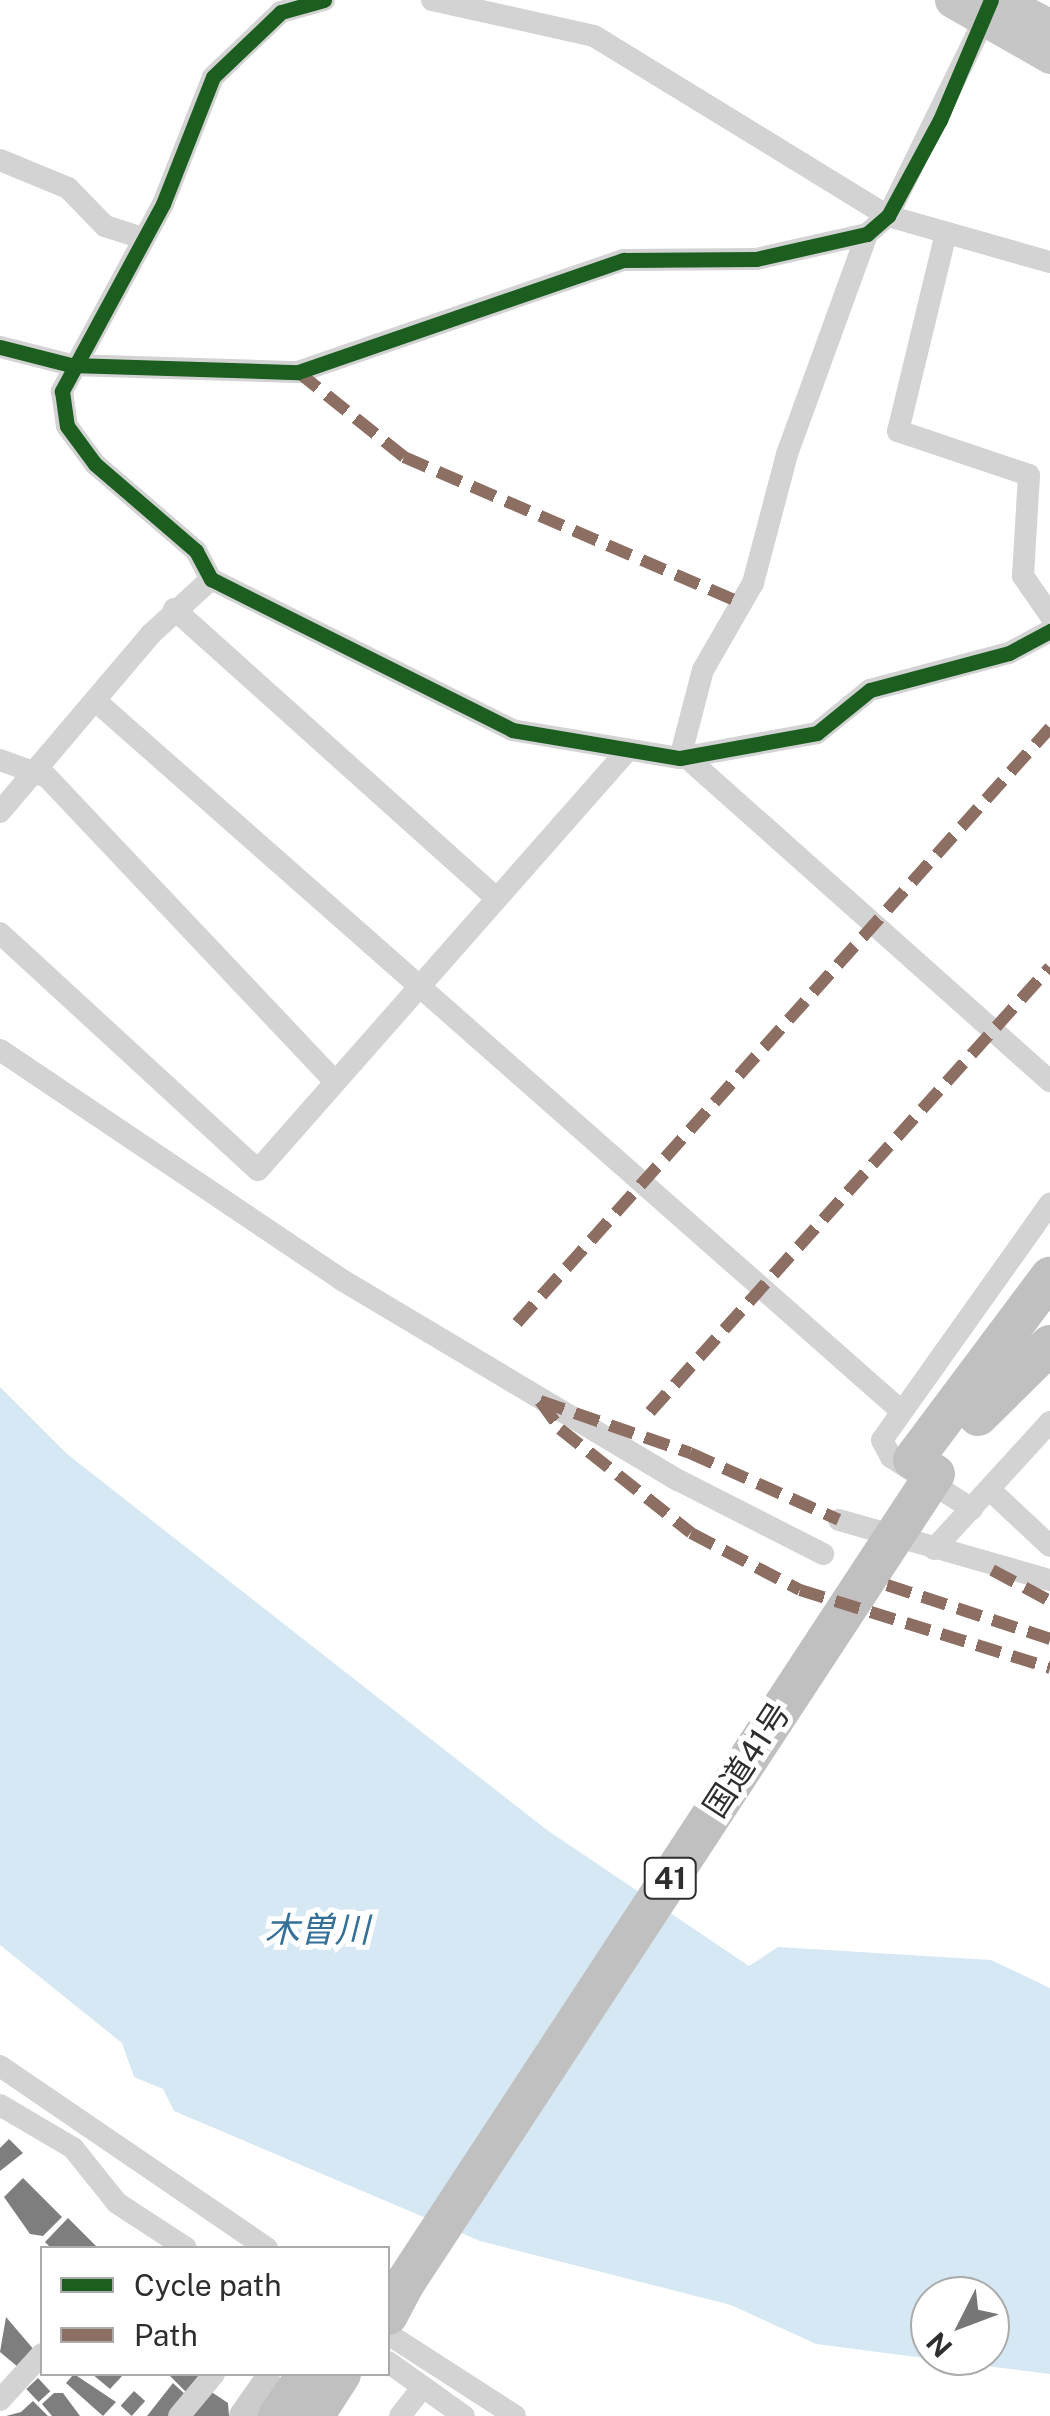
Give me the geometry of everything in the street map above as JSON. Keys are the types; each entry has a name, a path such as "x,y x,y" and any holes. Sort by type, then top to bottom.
{"highway":[{"name":"国道41号","path":"924,1467 978,1416 1048,1288"},
{"name":"国道41号","path":"392,2291 924,1467 1048,1288"},
{"path":"978,1416 1050,1345"},
{"path":"266,2391 302,2376"},
{"path":"293,2416 319,2376"},
{"path":"313,2416 340,2376"},
{"path":"333,2416 356,2376"}],"main road":[{"path":"952,0 994,7 1050,27"},
{"path":"994,7 1050,56"}],"street":[{"path":"324,0 280,12 229,54 142,238 72,365 60,410 95,464 196,550 211,578 512,730 683,757 817,733 870,690 1009,653 1050,631"},
{"path":"432,0 594,36 888,216 1050,262"},
{"path":"0,348 72,365 298,372 624,260 756,258 867,234 888,216 994,7"},
{"path":"0,160 68,188 105,226 142,238"},
{"path":"946,233 898,431 1029,475 1022,576 1050,615"},
{"path":"683,757 703,670 753,583 787,454 867,234"},
{"path":"0,812 98,704 174,609 211,578"},
{"path":"174,609 496,898"},
{"path":"98,704 899,1410"},
{"path":"0,933 258,1170 627,750"},
{"path":"683,757 1050,1081"},
{"path":"0,760 47,777 335,1082"},
{"path":"0,1050 342,1280 678,1480 823,1554"},
{"path":"972,1508 892,1457 882,1440 899,1410 1050,1204"},
{"path":"934,1550 1050,1422"},
{"path":"989,1489 1050,1546"},
{"path":"839,1520 1050,1580"},
{"path":"0,2066 263,2246"},
{"path":"0,2105 73,2148 117,2204 183,2246"},
{"path":"390,2335 515,2416"},
{"path":"0,2400 40,2356"},
{"path":"390,2364 420,2390 464,2416"},
{"path":"179,2416 212,2376"},
{"path":"400,2416 420,2390"},
{"path":"244,2416 266,2391 313,2416"}],"water":[{"name":"木曽川","path":"0,1387 67,1454 547,1830 749,1966 778,1947 991,1960 1050,1988 1050,2374 1010,2369 1010,2276 910,2276 910,2356 816,2344 731,2305 480,2241 174,2111 163,2089 134,2077 122,2043 0,1945"}],"building":[{"path":"9,2139 23,2153 0,2171 0,2148"},
{"path":"23,2178 62,2217 43,2236 30,2234 4,2197"},
{"path":"68,2218 96,2246 49,2246 45,2242"},
{"path":"6,2317 35,2351 18,2367 0,2352"},
{"path":"77,2376 116,2402 103,2416 66,2383"},
{"path":"94,2376 122,2376 110,2389"},
{"path":"170,2376 205,2376 188,2394"},
{"path":"38,2378 50,2391 39,2402 26,2389"},
{"path":"173,2383 189,2398 178,2416 147,2416"},
{"path":"207,2389 228,2403 229,2416 185,2416"},
{"path":"134,2391 145,2401 132,2416 121,2406"},
{"path":"54,2393 63,2393 80,2416 52,2416 42,2404"},
{"path":"33,2401 48,2416 6,2416 21,2412"}],"marked path":[{"path":"298,372 404,457 742,603"},
{"path":"517,1323 1050,728"},
{"path":"650,1412 1050,967"},
{"path":"540,1401 560,1429 691,1533 800,1590 1050,1668"},
{"path":"540,1401 690,1453 839,1520"},
{"path":"992,1570 1050,1601"},
{"path":"887,1585 1050,1639"}],"cycle path":[{"path":"324,0 281,12 213,77 163,204 62,391 67,426 95,464 196,551 211,579 512,730 680,758 817,733 870,690 1009,653 1050,631"},
{"path":"0,347 71,365 298,372 624,260 756,259 867,234 888,216 940,120 991,0"}]}
